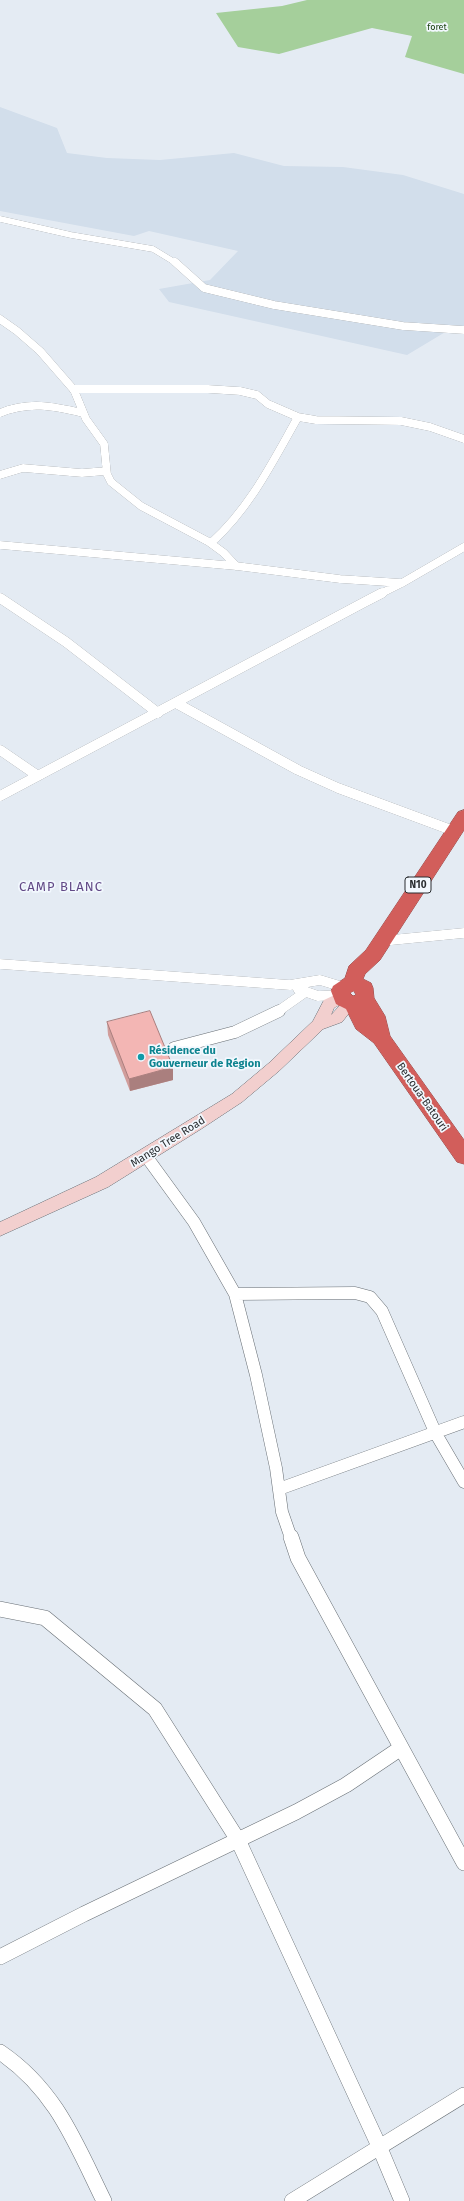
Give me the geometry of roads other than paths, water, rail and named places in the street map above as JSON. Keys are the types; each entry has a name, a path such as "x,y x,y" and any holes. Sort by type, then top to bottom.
{"highway":[{"name":"N10","path":"377,948 464,816"},
{"path":"351,994 373,973 377,948"},
{"name":"Bertoua-Batouri","path":"351,994 358,1018 370,1031 381,1038 409,1080 464,1156"}],"main road":[{"name":"Mango Tree Road","path":"0,1229 102,1182 237,1098 274,1067 318,1025 338,1018 351,994"}],"street":[{"path":"0,219 71,235 153,249 171,259 204,288 274,305 403,326 464,330"},
{"path":"0,319 42,354 73,389 83,413 105,448 106,471 107,476 112,483 136,501 169,521 212,542 222,550 236,566"},
{"path":"73,389 208,389 240,391 257,395 268,404 298,417 316,420 401,421 430,427 464,439"},
{"path":"0,413 14,406 29,403 83,413"},
{"path":"212,542 230,526 253,495 298,417"},
{"path":"0,475 23,468 82,473 106,471"},
{"path":"0,545 236,566 340,580 402,583"},
{"path":"0,796 158,713 219,678 402,583 464,547"},
{"path":"0,598 66,642 158,713"},
{"path":"176,703 298,770 338,788 454,831"},
{"path":"0,750 38,776"},
{"path":"377,948 464,934"},
{"path":"0,964 290,985 320,980 351,994"},
{"path":"290,985 304,993 318,997 351,994"},
{"path":"174,1048 235,1032 277,1012 304,993"},
{"path":"146,1156 194,1222 235,1294 256,1375 288,1532 298,1558 464,1863"},
{"path":"235,1294 342,1292 359,1293 372,1296 382,1310 436,1434 464,1482"},
{"path":"279,1489 436,1434 464,1422"},
{"path":"0,1609 45,1618 155,1709 238,1840 379,2146 402,2201"},
{"path":"0,1957 138,1887 238,1840 339,1789 401,1748"},
{"path":"0,2052 16,2061 40,2084 60,2113 104,2201"},
{"path":"292,2201 464,2095"}],"place":[{"name":"Résidence du Gouverneur de Région","path":"141,1057"}],"district":[{"name":"CAMP BLANC","path":"61,887"}],"park label":[{"name":"foret","path":"437,27"}]}
